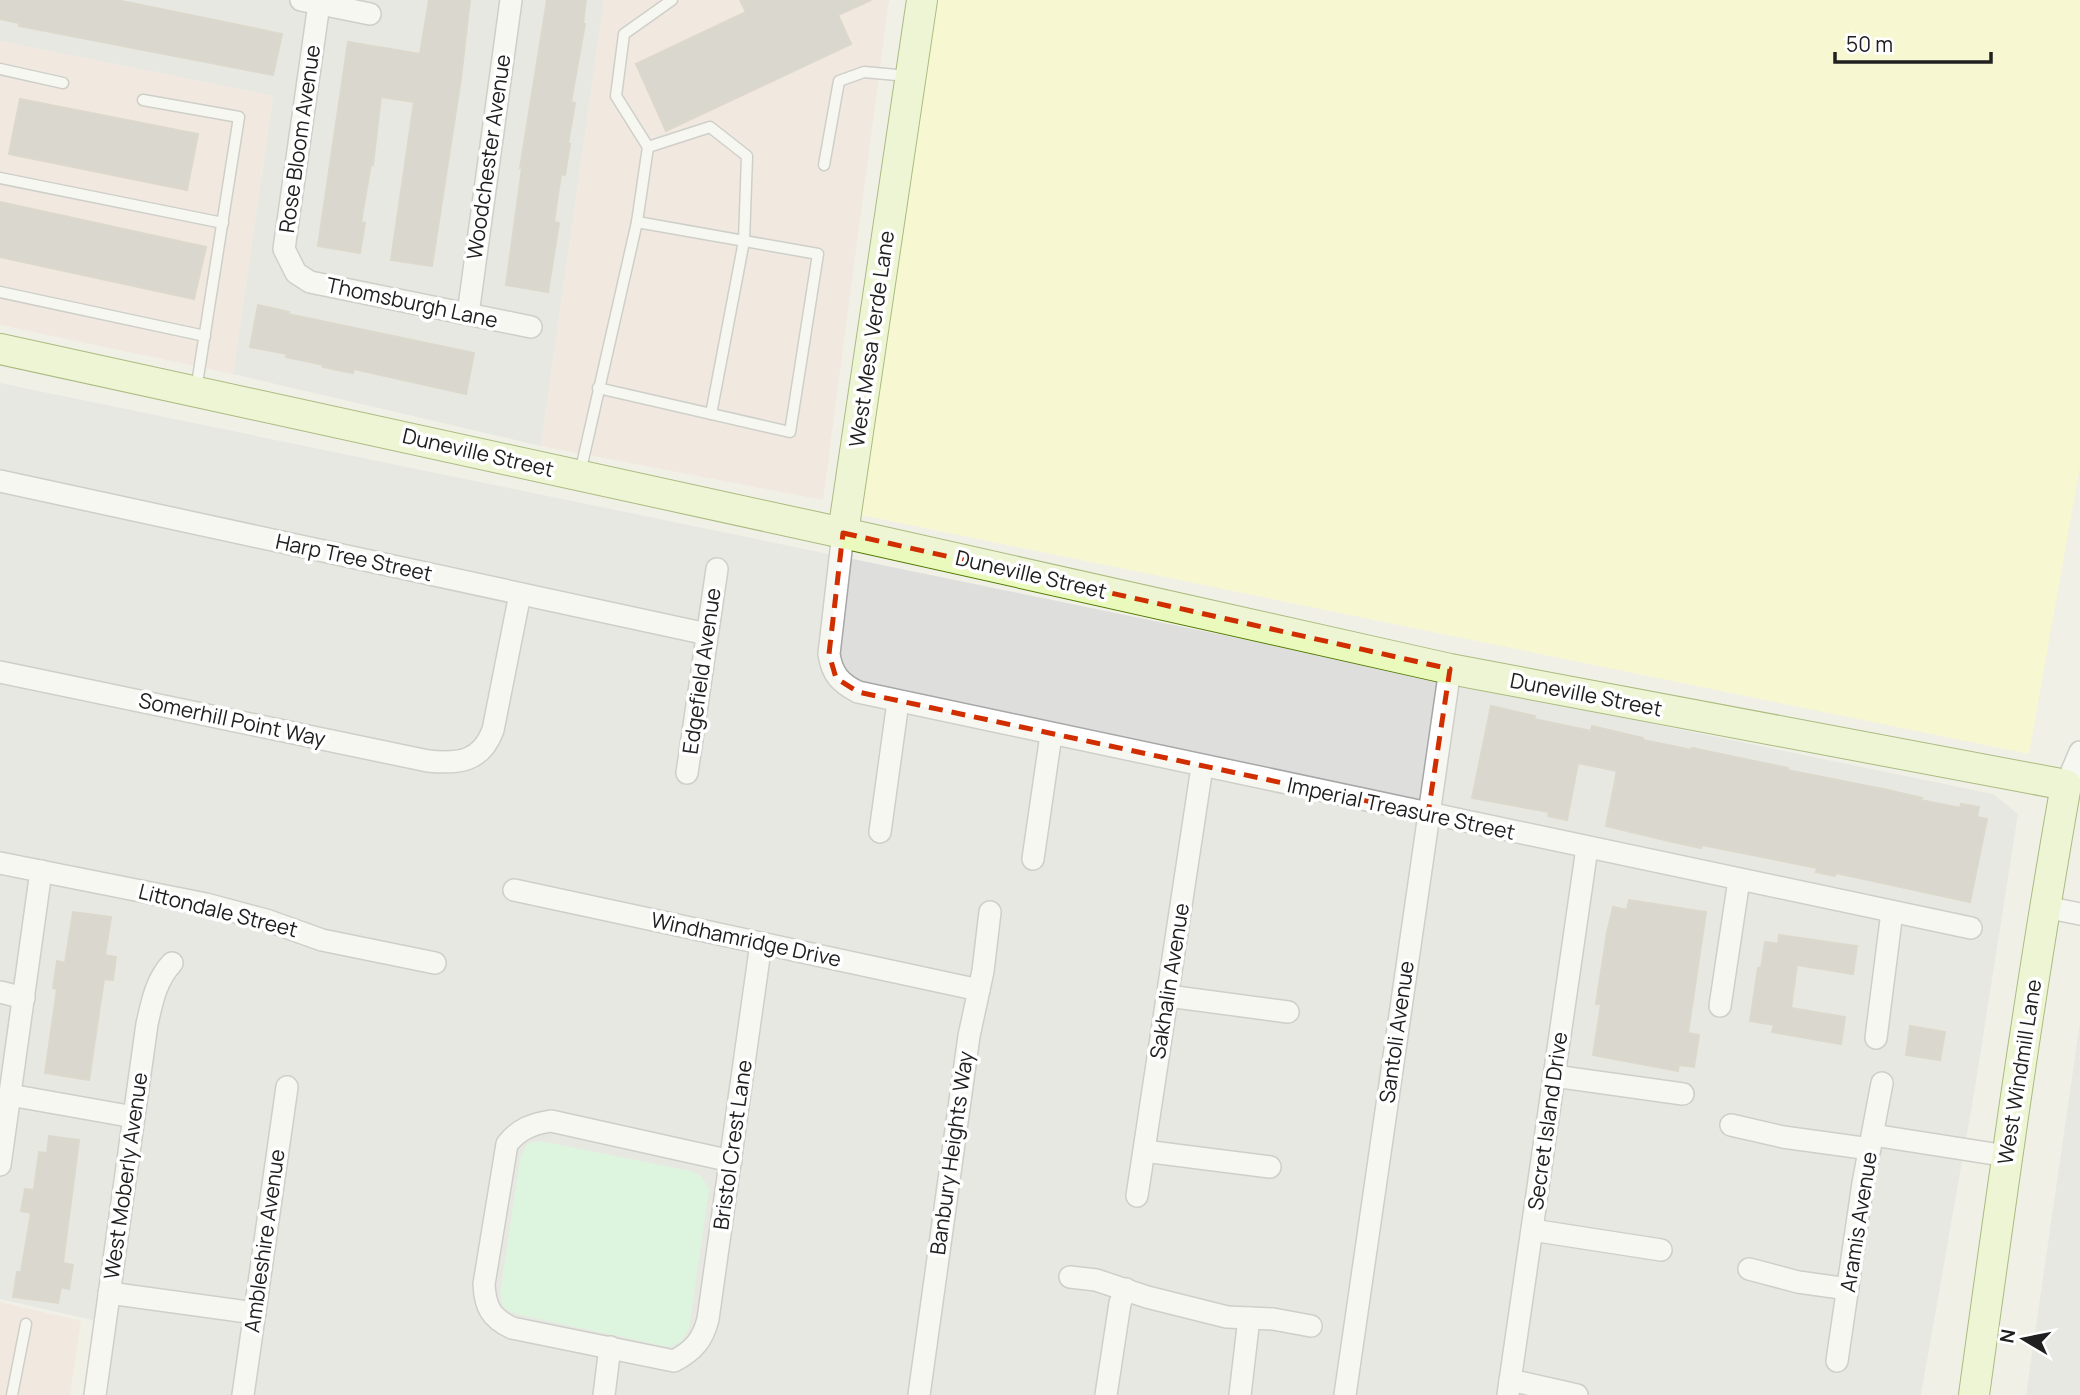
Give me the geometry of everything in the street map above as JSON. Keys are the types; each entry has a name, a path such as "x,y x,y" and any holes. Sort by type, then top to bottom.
{"street":[{"name":"Woodchester Avenue","path":"468,314 511,0"},
{"name":"West Mesa Verde Lane","path":"836,678 829,653 843,533 922,0"},
{"path":"310,2 370,14"},
{"name":"Rose Bloom Avenue","path":"296,273 284,249 310,2"},
{"name":"Thomsburgh Lane","path":"296,273 310,282 531,327"},
{"name":"Duneville Street","path":"0,349 196,390 1450,669 2066,785"},
{"name":"Harp Tree Street","path":"0,481 707,634"},
{"name":"Edgefield Avenue","path":"687,773 717,569"},
{"name":"Somerhill Point Way","path":"0,672 428,761 451,764 465,762 488,744 493,730 520,594"},
{"name":"Santoli Avenue","path":"1345,1395 1450,669"},
{"name":"Imperial Treasure Street","path":"836,678 859,692 898,702 1971,928"},
{"path":"880,832 898,702"},
{"path":"1034,859 1051,735"},
{"name":"West Windmill Lane","path":"1974,1395 2045,907 2066,785 2080,752"},
{"name":"Sakhalin Avenue","path":"1137,1196 1202,766"},
{"name":"Secret Island Drive","path":"1509,1387 1587,848"},
{"name":"Littondale Street","path":"0,863 206,904 266,919 322,940 435,963"},
{"path":"0,1165 41,871"},
{"path":"1720,1006 1739,880"},
{"name":"Windhamridge Drive","path":"514,890 979,990"},
{"path":"2045,907 2080,914"},
{"name":"Banbury Heights Way","path":"919,1395 968,1036 989,940 990,912"},
{"path":"1876,1038 1892,912"},
{"name":"Bristol Crest Lane","path":"610,1348 674,1361 697,1345 704,1335 761,943"},
{"name":"West Moberly Avenue","path":"95,1395 147,1024 162,973 172,962"},
{"path":"0,992 24,998"},
{"path":"1168,996 1288,1012"},
{"path":"1554,1076 1683,1094"},
{"name":"Aramis Avenue","path":"1837,1361 1882,1083"},
{"name":"Ambleshire Avenue","path":"243,1395 287,1087"},
{"path":"10,1095 134,1117"},
{"path":"604,1395 610,1348 512,1328 490,1313 485,1300 484,1284 507,1144 515,1134 535,1123 551,1121 731,1161"},
{"path":"1731,1125 1783,1137 1871,1142 2007,1157"},
{"path":"1144,1151 1270,1167"},
{"path":"1532,1230 1661,1250"},
{"path":"1749,1269 1798,1282 1848,1289"},
{"path":"1070,1277 1096,1280 1147,1297 1227,1317 1273,1319 1311,1326"},
{"path":"1106,1395 1118,1312 1126,1289"},
{"path":"109,1293 255,1313"},
{"path":"1240,1395 1249,1318"},
{"path":"1509,1387 1577,1395"}],"lane":[{"path":"580,476 636,222 648,147 616,96 624,34 672,0"},
{"path":"0,69 63,83"},
{"path":"824,165 839,81 864,72 911,76"},
{"path":"143,100 239,117 196,390"},
{"path":"648,147 710,127 747,156 744,241 711,414"},
{"path":"0,178 223,223"},
{"path":"598,388 790,432 818,254 636,222"},
{"path":"0,292 205,336"},
{"path":"12,1395 26,1324"}],"highlighted area":[{"path":"843,533 1450,669 1428,814 858,692 836,678 829,654"}],"shaded area":[{"path":"0,0 604,0 541,446 233,374 273,96 0,41"},
{"path":"604,0 889,0 823,500 541,446"},
{"path":"0,41 273,96 233,374 0,325"},
{"path":"0,383 1993,794 2018,814 1975,1088 1921,1395 95,1395 105,1323 0,1299"},
{"path":"2080,1022 2080,1395 2026,1395"},
{"path":"540,1141 690,1171 701,1176 709,1189 689,1328 681,1342 669,1347 516,1314 503,1307 500,1294 520,1160 527,1144"},
{"path":"0,1302 81,1321 70,1395 0,1395"}],"sand":[{"path":"935,0 2080,0 2080,466 2029,754 861,515"}],"building":[{"path":"0,0 117,0 282,34 273,75 19,26 19,23 0,19"},
{"path":"429,0 470,0 461,78 432,266 391,260 414,102 381,97 373,165 371,164 361,222 365,223 360,253 318,246 348,42 420,54"},
{"path":"547,0 586,0 585,24 571,102 575,103 570,144 565,175 561,174 554,222 559,223 548,292 506,285 520,168"},
{"path":"740,0 871,0 838,15 851,44 666,131 636,64 746,12"},
{"path":"20,99 198,134 187,190 9,154"},
{"path":"0,202 206,247 194,299 0,257"},
{"path":"258,305 289,312 288,314 474,353 466,394 354,369 353,373 323,367 324,365 286,357 287,354 250,347"},
{"path":"1491,706 1535,716 1534,719 1591,731 1592,726 1643,740 1888,790 1922,798 1921,800 1960,808 1961,804 1979,807 1977,817 1987,819 1970,902 1836,873 1835,876 1816,872 1817,868 1702,845 1701,848 1606,826 1617,771 1578,763 1567,820 1548,816 1549,812 1472,798"},
{"path":"1629,900 1706,912 1688,1033 1699,1035 1694,1067 1679,1065 1678,1071 1593,1055 1601,1004 1596,1004 1613,907 1627,910"},
{"path":"73,912 111,917 105,955 116,957 113,980 104,979 89,1080 45,1073 57,989 53,988 57,961 65,963"},
{"path":"1779,935 1857,946 1853,974 1797,965 1791,1008 1845,1017 1841,1044 1772,1032 1774,1025 1750,1021 1765,942 1778,944"},
{"path":"1910,1026 1945,1032 1940,1060 1906,1055"},
{"path":"49,1136 79,1140 63,1263 73,1265 69,1289 61,1287 58,1303 13,1297 17,1272 21,1272 31,1213 21,1211 25,1189 34,1190 39,1152 47,1153"}]}
